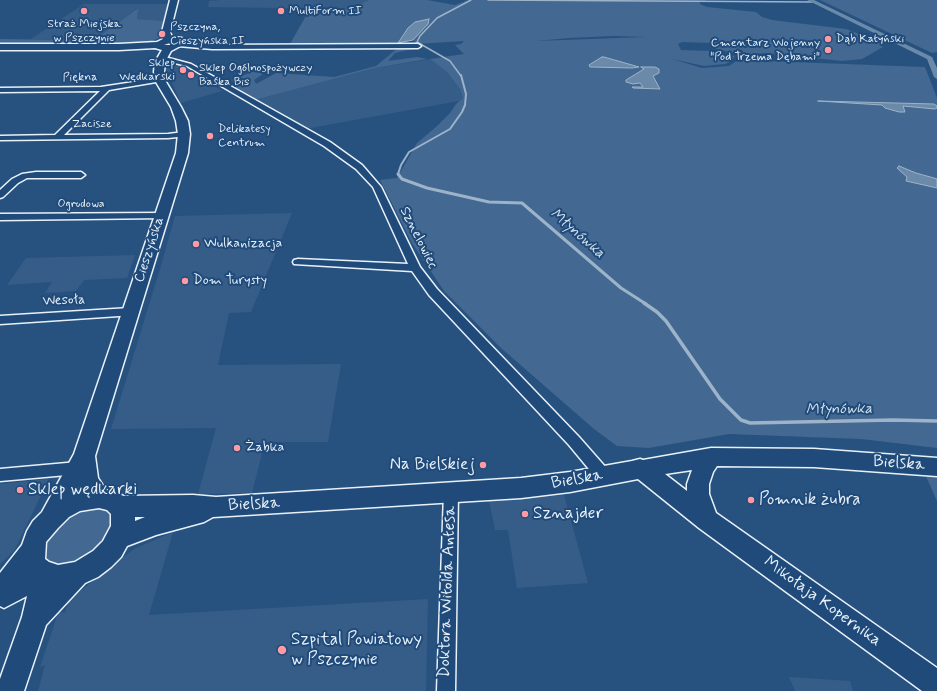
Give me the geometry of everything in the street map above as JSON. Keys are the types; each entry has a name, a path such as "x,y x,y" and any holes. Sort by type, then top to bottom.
{"main road":[{"path":"160,62 168,44 166,31 174,0"},
{"path":"0,47 119,47 168,44 180,45"},
{"name":"Cieszyńska","path":"50,520 81,462 180,161 184,134 180,116 160,80 160,62"},
{"path":"707,520 698,494 698,484 703,468 711,457"},
{"name":"Bielska","path":"109,502 216,507 521,488 570,482 640,468 711,457 807,458 937,466"},
{"name":"Cieszyńska","path":"81,462 90,486 109,502"},
{"name":"Mikołaja Kopernika","path":"640,468 707,520 937,685"},
{"path":"87,499 109,502 123,515 123,520 119,538 112,549 102,559 89,568 76,574 58,577 45,574 36,567 32,559 32,550 35,539 50,520 61,510 74,503 87,499"},
{"name":"Bielska","path":"119,538 160,523 216,507"},
{"path":"0,592 18,572 32,550"},
{"path":"0,597 45,574"},
{"path":"10,691 35,617 45,574"},
{"path":"35,617 76,574"}],"street":[{"path":"180,45 210,47 418,46"},
{"name":"Sznelowiec","path":"160,62 174,61 189,65 285,121 328,144 359,167 370,178 384,200 415,268 433,292 574,441 603,475"},
{"name":"Piękna","path":"0,90 107,88 160,80"},
{"path":"58,136 107,88"},
{"name":"Zacisze","path":"0,138 48,138 58,136 168,136 184,134"},
{"path":"0,195 15,181 25,176 81,175"},
{"name":"Ogrodowa","path":"0,217 162,216"},
{"path":"298,262 415,268"},
{"name":"Wesoła","path":"0,320 130,312"},
{"path":"0,475 81,462"},
{"name":"Doktora Witolda Antesa","path":"446,691 451,493"}],"shaded area":[{"name":"MultiForm II","path":"369,0 349,9 208,7 209,1"},
{"path":"369,0 427,0 455,5 468,0 707,0 700,2 700,4 707,7 756,12 762,17 772,20 846,29 878,41 883,47 862,59 842,61 767,53 741,55 717,49 710,43 682,42 678,44 681,50 713,51 735,56 730,62 725,64 704,66 672,59 702,68 729,66 738,60 925,67 937,98 937,448 861,439 729,434 649,448 617,446 594,429 501,348 444,291 412,243 380,180 397,178 417,143 437,126 463,98 460,89 447,72 430,59 464,54 455,45 461,44 464,41 416,44 413,40 428,24 408,28 397,44 290,44 307,14 329,14 334,9 349,9","holes":["614,36 645,37 536,41"]},
{"path":"820,0 937,0 937,52 932,53"},
{"path":"84,4 168,4 164,21 137,19 137,8 93,42 77,40 31,39"},
{"path":"138,8 137,19 164,21 161,37 152,41 118,45 88,45"},
{"path":"429,19 428,24 413,40 398,43 408,28 415,22"},
{"path":"0,39 81,41 74,45 0,46"},
{"path":"399,47 413,47 412,49 395,53 388,61 417,57 427,59 375,68 251,101 230,87 237,85 231,80 255,71 263,74 254,80 256,84 276,73 334,77 376,66"},
{"path":"602,57 639,67 590,67 589,65"},
{"path":"430,59 447,72 460,89 463,98 459,101 305,129 251,101 375,68"},
{"path":"182,64 222,91 181,103 166,69 166,66"},
{"path":"641,67 655,67 659,69 659,73 653,76 660,89 633,88 632,87 643,87 640,83 633,84 626,82 626,80 644,69"},
{"path":"818,101 934,104 937,108 903,106 905,112 899,112 885,108 882,105"},
{"path":"899,166 937,179 937,188 906,181 907,177 897,168"},
{"path":"292,213 251,312 229,313 218,365 341,364 328,442 265,442 252,493 198,494 216,428 111,429 175,216"},
{"path":"135,255 127,278 84,280 76,291 45,293 52,282 7,285 26,258"},
{"path":"925,474 937,476 937,501"},
{"path":"49,479 14,551 0,564 0,484"},
{"path":"564,495 588,583 517,588 508,530 495,530 489,501"},
{"path":"99,507 107,511 112,517 113,526 104,547 70,567 51,564 45,559 45,541 49,532 78,510"},
{"name":"Szpital Powiatowy w Pszczynie","path":"173,532 149,615 428,599 426,691 38,691 45,665 40,667 58,613 65,612 70,599 134,549"},
{"path":"789,677 850,681 853,691 795,691"}],"waterway":[{"name":"Młynówka","path":"461,76 450,61 417,42 420,36 437,18 471,0"},
{"path":"488,0 815,2"},
{"path":"810,0 930,58 937,77"},
{"name":"Młynówka","path":"398,174 401,165 409,152 450,129 462,112 465,105 466,94 461,75"},
{"name":"Młynówka","path":"398,174 402,179 427,188 489,202 522,203 621,288 646,304"},
{"name":"Młynówka","path":"644,303 657,312 666,321 720,399 741,420 750,423 893,420 937,421"}],"place":[{"name":"Straż Miejska w Pszczynie","path":"84,11"},
{"name":"MultiForm II","path":"281,11"},
{"name":"Pszczyna, Cieszyńska II","path":"162,34"},
{"name":"Dąb Katyński","path":"828,39"},
{"name":"Cmentarz Wojenny \"Pod Trzema Dębami\"","path":"828,50"},
{"name":"Sklep Wędkarski","path":"183,70"},
{"name":"Sklep Ogólnospożywczy Baśka Bis","path":"191,75"},
{"name":"Delikatesy Centrum","path":"210,136"},
{"name":"Wulkanizacja","path":"196,244"},
{"name":"Dom Turysty","path":"185,281"},
{"name":"Żabka","path":"237,448"},
{"name":"Na Bielskiej","path":"483,465"},
{"name":"Sklep wędkarki","path":"20,490"},
{"name":"Pomnik żubra","path":"751,500"},
{"name":"Sznajder","path":"525,514"},
{"name":"Szpital Powiatowy w Pszczynie","path":"282,650"}]}
